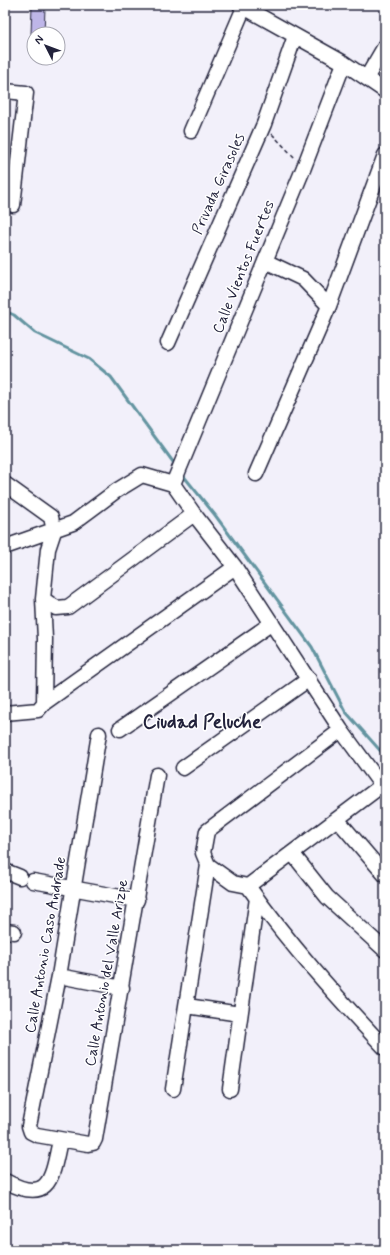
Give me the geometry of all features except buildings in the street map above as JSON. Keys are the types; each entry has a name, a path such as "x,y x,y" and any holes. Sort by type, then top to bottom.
{"street":[{"path":"191,131 243,6 344,63 367,77 385,91"},
{"name":"Privada Girasoles","path":"168,343 264,124 296,36"},
{"path":"367,77 385,46"},
{"name":"Calle Vientos Fuertes","path":"177,474 304,167 344,63"},
{"path":"5,91 26,93 13,205"},
{"path":"256,474 329,306 385,155"},
{"path":"265,261 303,279 329,306"},
{"path":"5,547 12,543 54,531 73,523 142,474 177,474 194,514 235,567 341,730 383,788 337,819 248,886"},
{"path":"5,484 50,517 54,531 48,548 43,599 45,639 44,703"},
{"path":"43,599 56,608 68,607 194,514"},
{"path":"5,713 38,710 44,703 235,567"},
{"path":"120,729 272,623"},
{"path":"183,768 309,679"},
{"path":"173,1089 208,865 203,853 207,831 341,730"},
{"name":"Calle Antonio Caso Andrade","path":"60,1140 37,1135 31,1132 29,1126 59,976 99,734"},
{"name":"Calle Antonio del Valle Arizpe","path":"60,1140 93,1144 95,1139 137,900 157,775"},
{"path":"337,819 385,875"},
{"path":"292,853 326,897 385,950"},
{"path":"208,865 233,883 248,886 329,989 385,1048"},
{"path":"5,871 26,879 137,900"},
{"path":"230,1089 257,898"},
{"path":"59,976 122,988"},
{"path":"187,1006 240,1014"},
{"path":"5,1181 20,1189 35,1192 48,1184 54,1168 60,1140"}],"path":[{"path":"264,124 304,167"}],"waterway":[{"path":"5,311 14,315 35,333 89,359 111,377 176,466"},
{"path":"182,474 215,515 312,647 345,711 385,756"}],"district":[{"name":"Ciudad Peluche","path":"202,722"}]}
